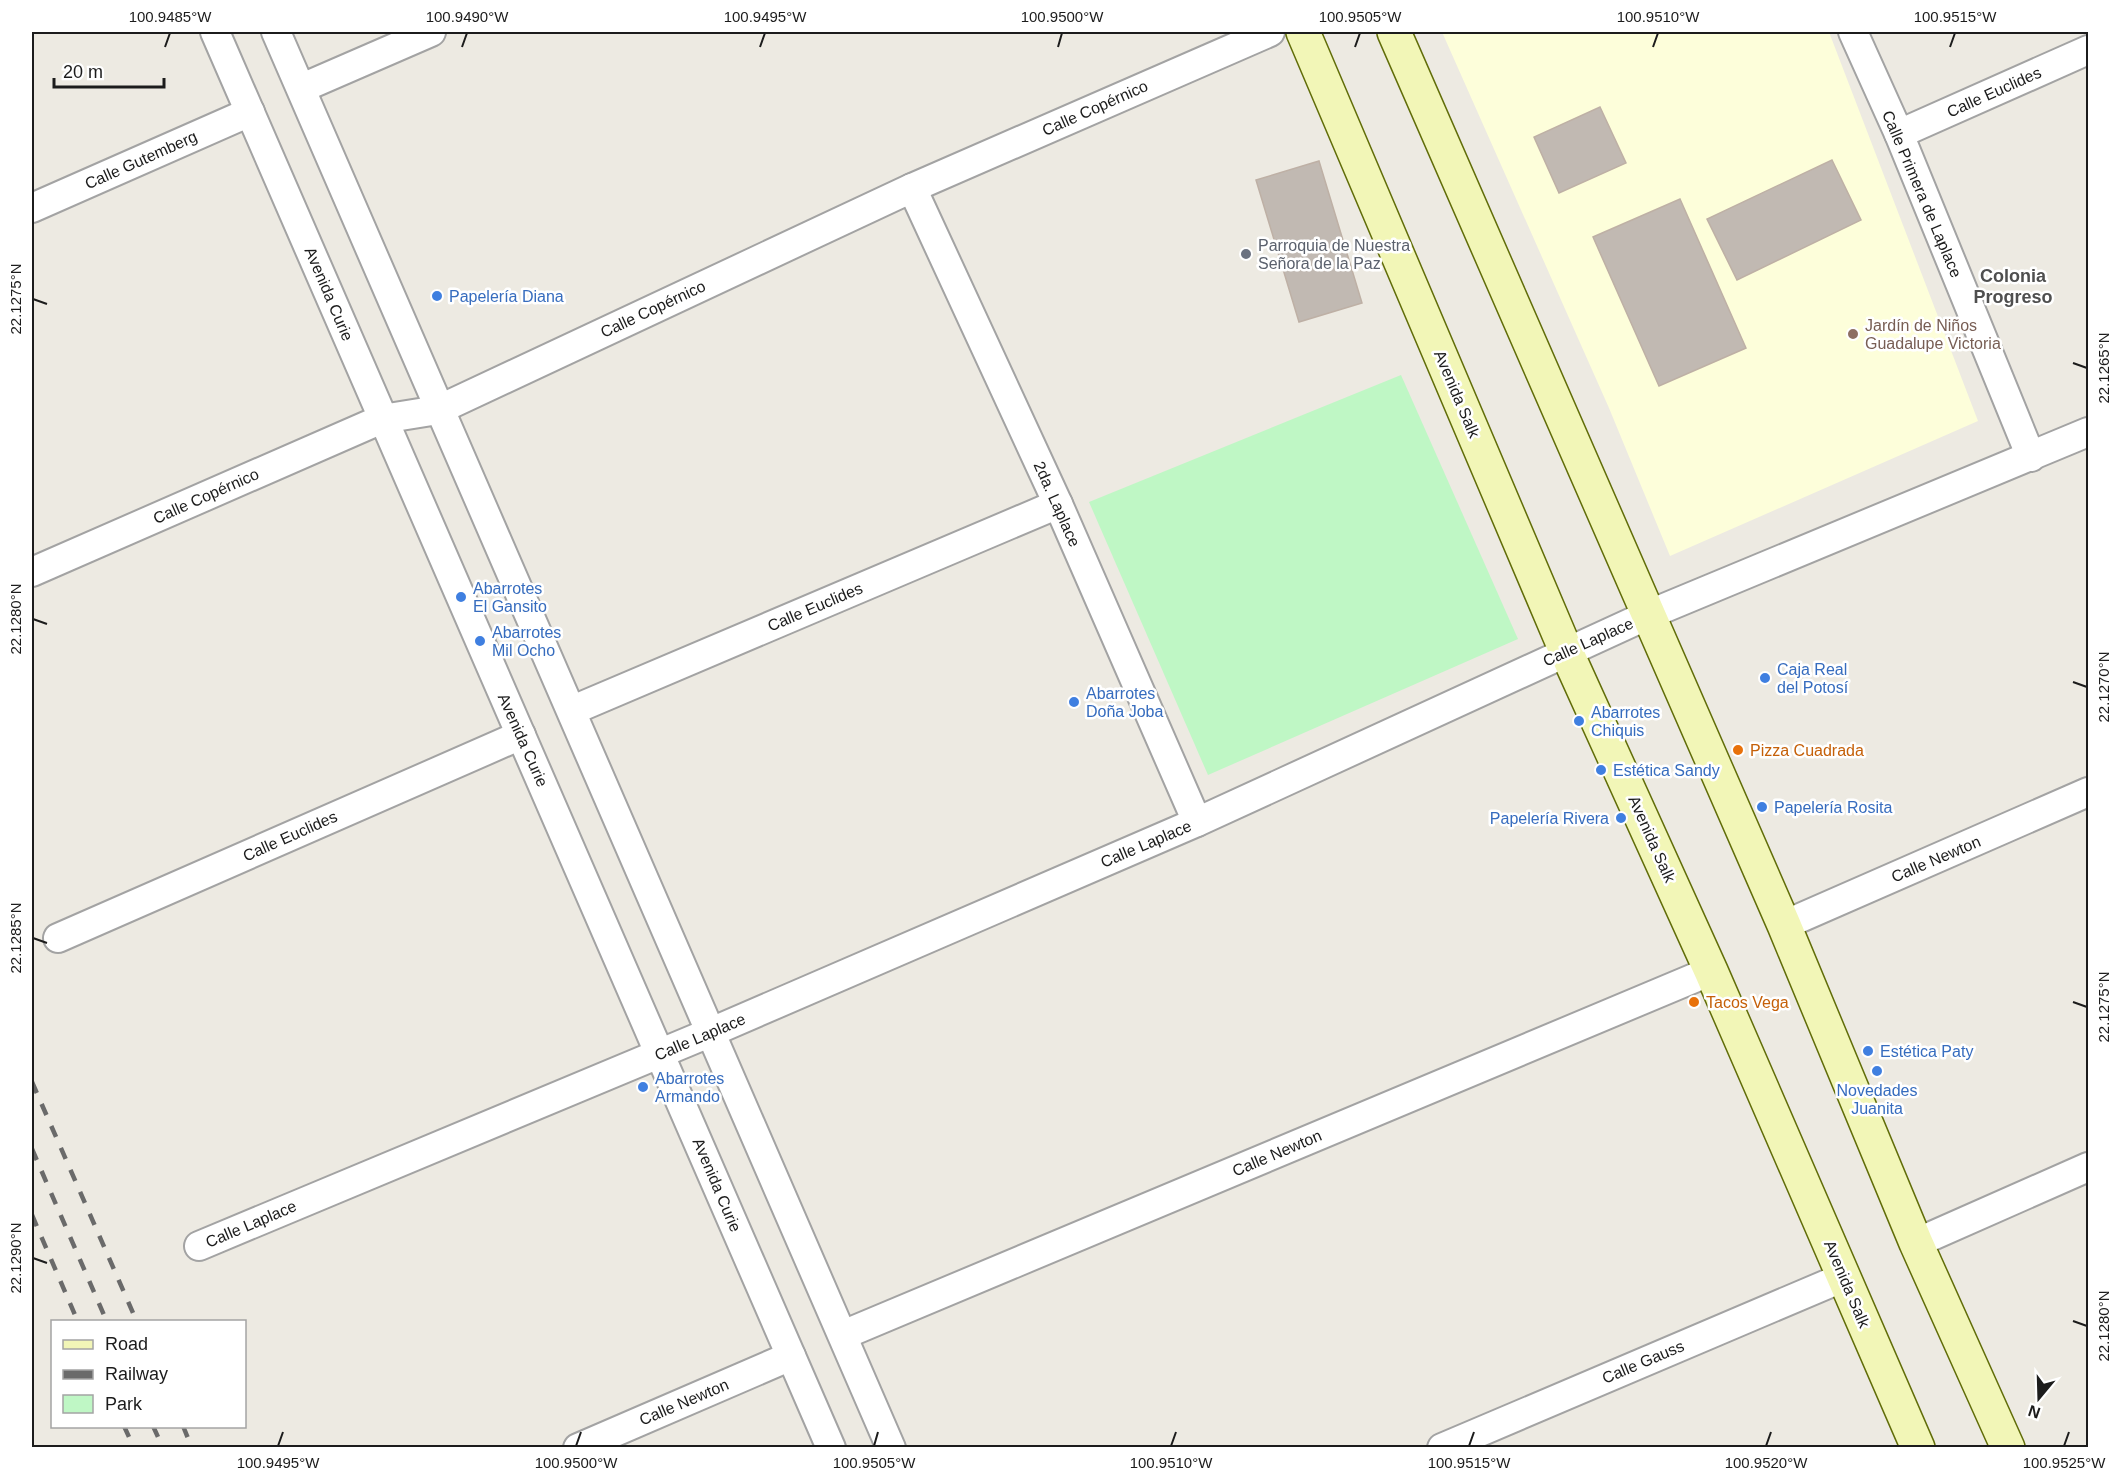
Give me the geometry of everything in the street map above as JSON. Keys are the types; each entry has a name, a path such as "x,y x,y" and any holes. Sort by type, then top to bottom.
{"main road":[{"name":"Avenida Salk","path":"1303,32 1566,651 1712,971 1918,1448"},
{"path":"1394,32 1650,614 1784,925 1916,1243 2008,1448"}],"street":[{"name":"Avenida Curie","path":"215,32 831,1448"},
{"path":"276,32 302,88 438,410 573,710 709,1033 891,1448"},
{"path":"302,88 431,32"},
{"name":"Calle Copérnico","path":"32,572 382,419 438,410 912,188 1270,32"},
{"name":"Calle Primera de Laplace","path":"1853,32 1899,134 2031,458"},
{"name":"Calle Euclides","path":"1899,134 2088,50"},
{"name":"Calle Gutemberg","path":"32,208 250,111"},
{"name":"2da. Laplace","path":"912,188 1058,504 1197,822"},
{"name":"Calle Laplace","path":"199,1246 709,1033 1197,822 1650,614 2031,458 2088,432"},
{"name":"Calle Euclides","path":"573,710 1058,504"},
{"name":"Calle Euclides","path":"58,938 521,735"},
{"name":"Calle Newton","path":"1784,925 2088,792"},
{"name":"Calle Newton","path":"843,1335 1712,971"},
{"path":"1916,1243 2088,1167"},
{"name":"Calle Gauss","path":"1442,1448 1844,1277"},
{"name":"Calle Newton","path":"578,1448 791,1356"}],"shaded area":[{"path":"1442,32 1829,32 1978,421 1670,556 1609,408"}],"green space":[{"path":"1401,375 1518,639 1208,775 1089,502"}],"building":[{"path":"1600,107 1626,163 1559,193 1534,137"},
{"path":"1832,160 1861,220 1737,280 1707,219"},
{"path":"1319,161 1362,303 1299,322 1256,180"},
{"path":"1680,199 1746,348 1659,386 1593,237"}],"railway":[{"path":"32,1082 136,1320"},
{"path":"32,1149 106,1320"},
{"path":"32,1215 77,1320"},
{"path":"125,1428 134,1448"},
{"path":"154,1428 163,1448"},
{"path":"184,1428 192,1448"}],"place":[{"name":"Parroquia de Nuestra Señora de la Paz","path":"1246,254"},
{"name":"Papelería Diana","path":"437,296"},
{"name":"Jardín de Niños Guadalupe Victoria","path":"1853,334"},
{"name":"Abarrotes El Gansito","path":"461,597"},
{"name":"Abarrotes Mil Ocho","path":"480,641"},
{"name":"Caja Real del Potosí","path":"1765,678"},
{"name":"Abarrotes Doña Joba","path":"1074,702"},
{"name":"Abarrotes Chiquis","path":"1579,721"},
{"name":"Pizza Cuadrada","path":"1738,750"},
{"name":"Estética Sandy","path":"1601,770"},
{"name":"Papelería Rosita","path":"1762,807"},
{"name":"Papelería Rivera","path":"1621,818"},
{"name":"Tacos Vega","path":"1694,1002"},
{"name":"Estética Paty","path":"1868,1051"},
{"name":"Novedades Juanita","path":"1877,1071"},
{"name":"Abarrotes Armando","path":"643,1087"}],"district":[{"name":"Colonia Progreso","path":"2013,286"}]}
